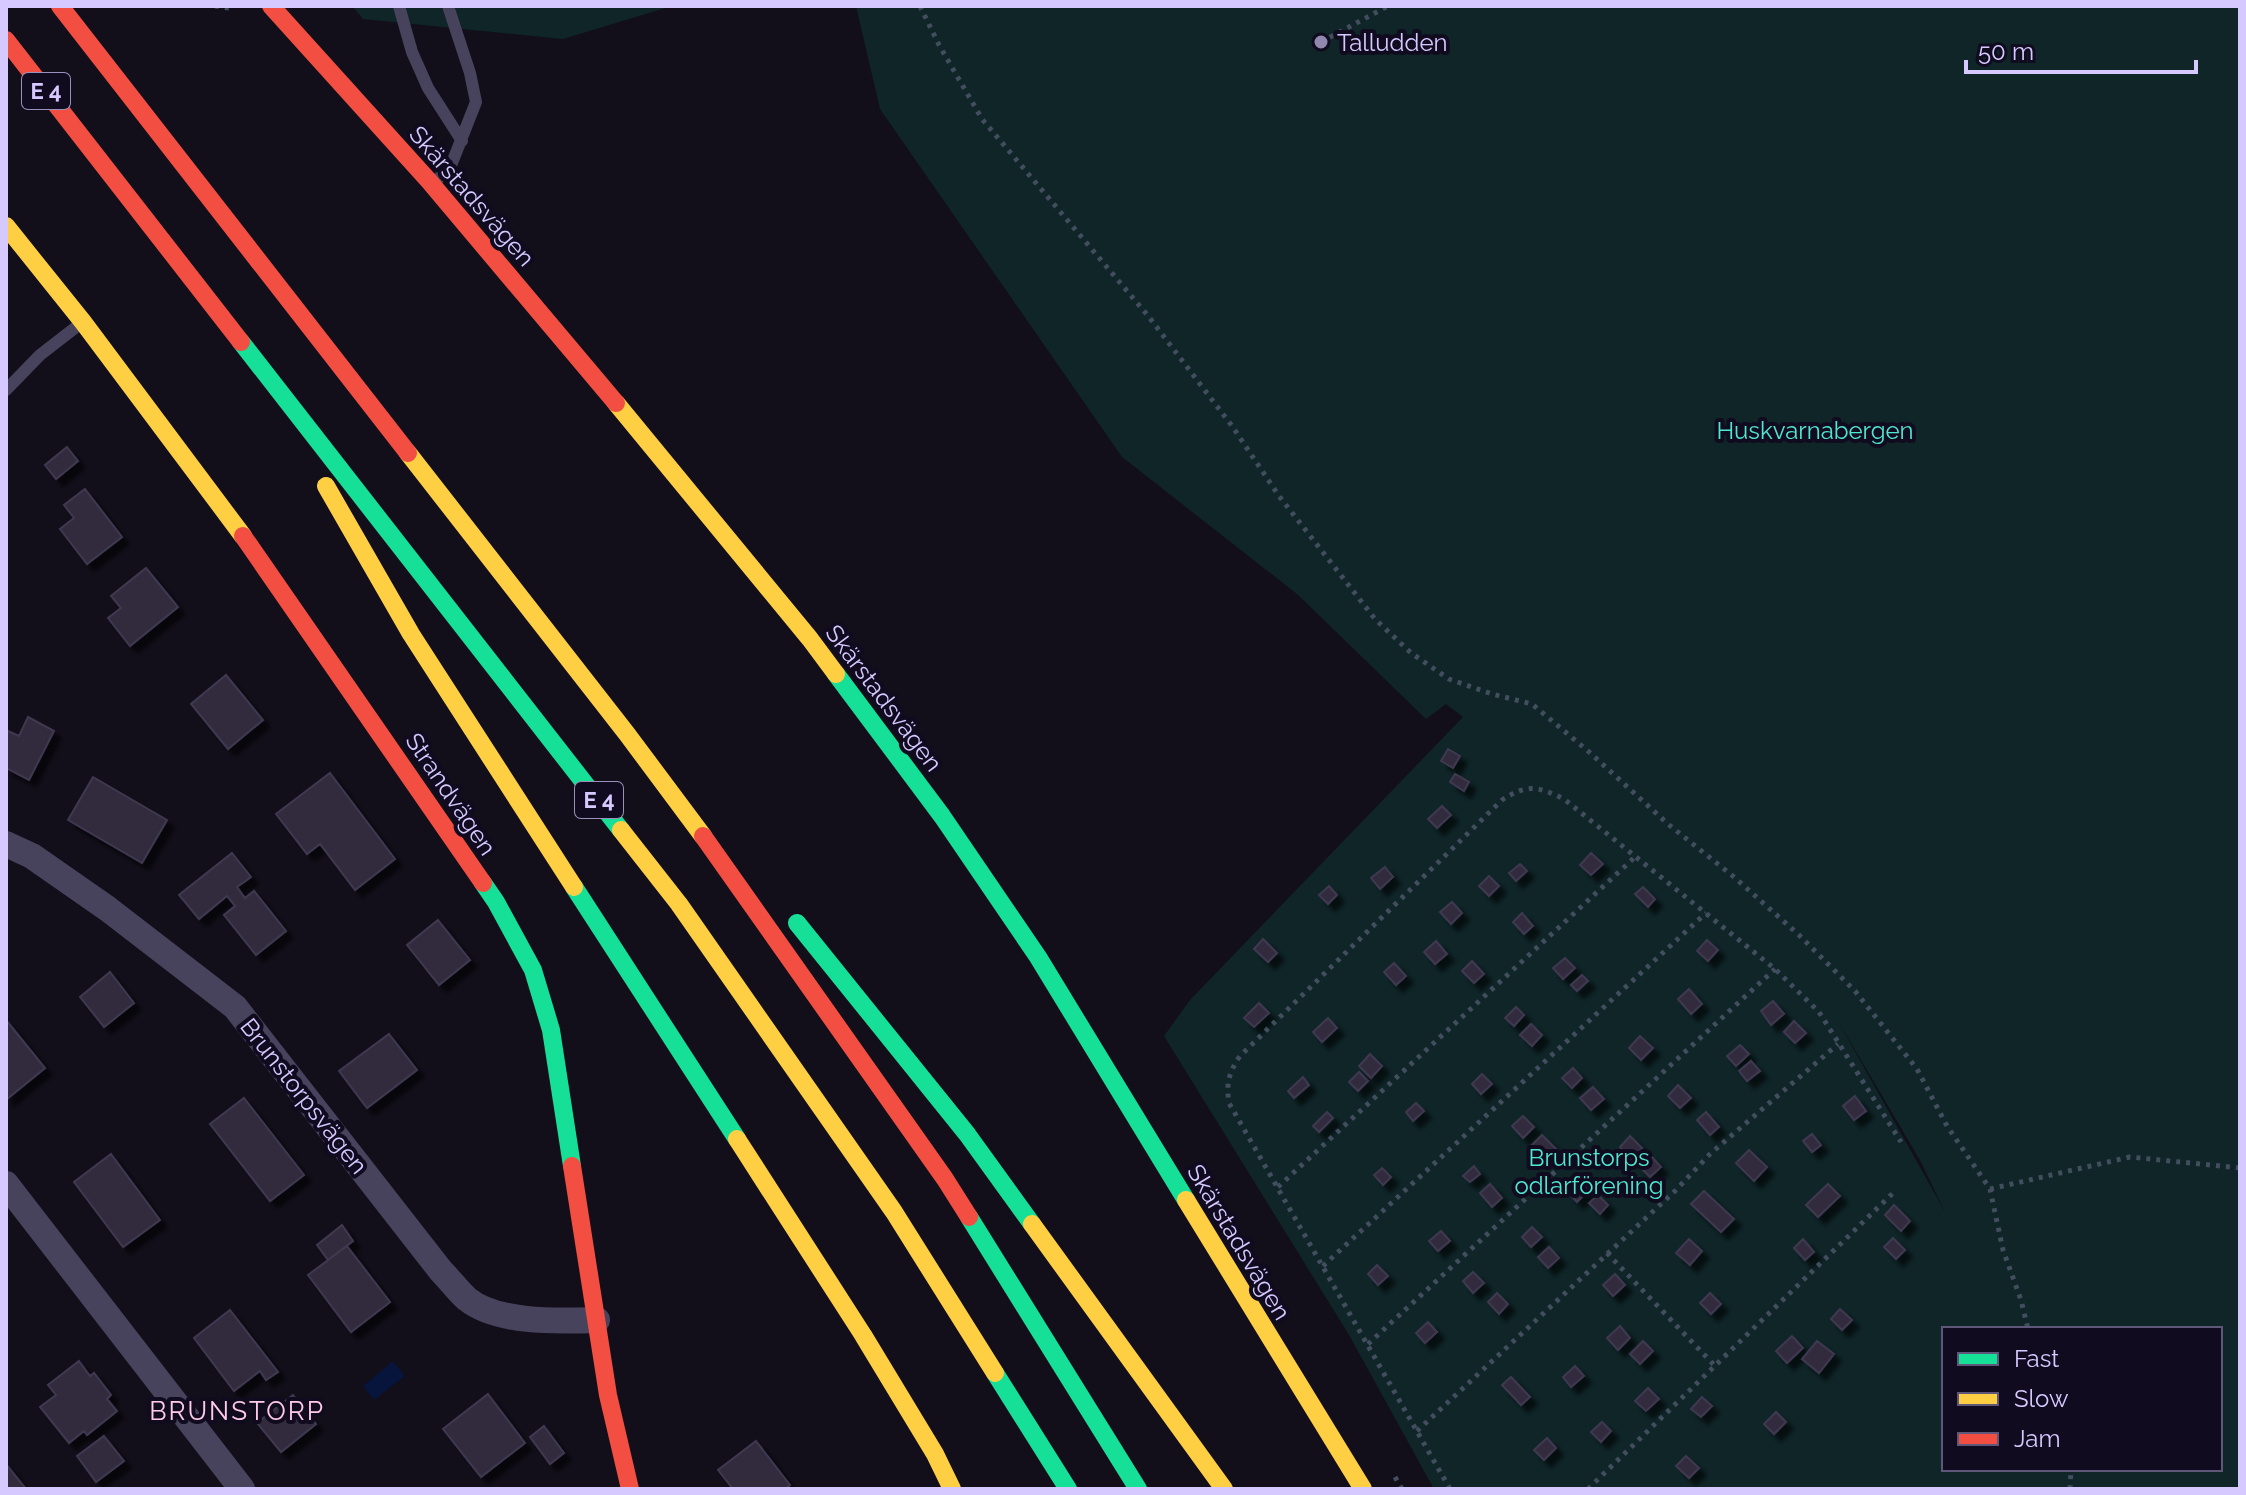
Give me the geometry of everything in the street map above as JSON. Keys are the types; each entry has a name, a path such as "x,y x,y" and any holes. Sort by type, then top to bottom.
{"main road":[{"name":"E 4","path":"60,6 627,734 737,883 945,1179 1138,1489"},
{"name":"Skärstadsvägen","path":"271,6 432,184 591,372 810,639 958,839 1038,957 1363,1489"},
{"name":"E 4","path":"6,40 679,904 894,1212 1068,1489"},
{"name":"Strandvägen","path":"6,226 83,322 265,565 496,902 533,970 551,1030 608,1395 630,1489"},
{"path":"247,348 411,634 863,1335 935,1454 952,1489"},
{"path":"627,734 753,874"},
{"path":"784,909 967,1134 1224,1489"}],"street":[{"name":"Brunstorpsvägen","path":"6,844 32,856 108,909 235,1007 441,1271 468,1300 493,1312 542,1321 597,1320"},
{"path":"6,1184 242,1489"}],"lane":[{"path":"399,6 412,52 428,88 462,141"},
{"path":"432,184 450,168 476,102 448,6"},
{"path":"6,390 40,355 83,322"}],"path":[{"path":"215,6 233,6"},
{"path":"920,6 982,119 1149,317 1232,426 1279,496 1375,619 1411,653 1449,679 1532,704 1668,824 1734,877 1855,991 1917,1069 1947,1126 1990,1189 2003,1250 2028,1327"},
{"path":"1321,42 1388,6"},
{"path":"1450,1489 1229,1103 1227,1087 1230,1071 1240,1056 1502,800 1517,790 1532,788 1544,789 1564,799 1775,969 1819,1012 1901,1142"},
{"path":"1278,1187 1635,857"},
{"path":"1323,1266 1706,913"},
{"path":"1368,1344 1775,969"},
{"path":"1417,1431 1676,1190 1710,1154 1838,1044"},
{"path":"1990,1189 2130,1157 2240,1168"},
{"path":"1588,1489 1895,1191"},
{"path":"1607,1253 1715,1366"}],"green space":[{"path":"352,6 672,6 563,39 363,19"},
{"name":"Huskvarnabergen","path":"856,6 2240,6 2240,1489 1434,1489 1349,1335 1164,1036 1190,1000 1463,717 1446,704 1426,719 1297,594 1122,457 880,109","holes":["1838,1021 1921,1162 1944,1210"]}],"water":[{"path":"393,1361 405,1376 374,1400 363,1386"}],"building":[{"path":"67,447 78,461 56,479 45,465"},
{"path":"85,489 122,537 87,564 60,529 74,518 64,505"},
{"path":"146,568 178,607 130,646 108,618 121,608 111,596"},
{"path":"226,675 263,720 228,749 191,704"},
{"path":"28,717 54,731 29,780 6,768 6,730 19,736"},
{"path":"1448,749 1460,756 1453,768 1441,761"},
{"path":"330,773 395,859 355,890 320,844 307,854 276,814"},
{"path":"1455,774 1469,782 1464,791 1450,782"},
{"path":"93,777 167,820 142,863 68,820"},
{"path":"1442,806 1451,815 1437,828 1428,819"},
{"path":"232,853 251,877 237,887 245,898 254,891 286,931 256,955 224,915 235,906 227,896 199,919 179,895"},
{"path":"1591,853 1603,864 1591,875 1580,865"},
{"path":"1520,864 1527,871 1516,881 1509,873"},
{"path":"1385,867 1393,877 1380,889 1371,878"},
{"path":"1489,876 1499,886 1489,896 1479,886"},
{"path":"1329,886 1337,895 1328,904 1319,895"},
{"path":"1643,887 1655,899 1648,907 1635,894"},
{"path":"1452,902 1462,913 1451,924 1440,912"},
{"path":"1522,913 1533,926 1524,934 1513,922"},
{"path":"438,920 470,960 439,985 407,945"},
{"path":"1263,939 1277,953 1268,962 1254,949"},
{"path":"1707,940 1718,950 1708,961 1697,951"},
{"path":"1436,941 1447,954 1435,964 1424,952"},
{"path":"1565,958 1575,968 1563,979 1553,968"},
{"path":"1472,961 1484,974 1474,983 1462,971"},
{"path":"1394,963 1406,976 1396,985 1384,972"},
{"path":"110,972 134,1003 104,1027 80,997"},
{"path":"1582,975 1588,981 1577,991 1571,985"},
{"path":"1689,989 1702,1004 1691,1014 1678,999"},
{"path":"1773,1001 1784,1014 1771,1025 1761,1011"},
{"path":"1259,1003 1269,1013 1254,1027 1244,1018"},
{"path":"1516,1007 1524,1015 1514,1026 1505,1018"},
{"path":"1328,1018 1337,1028 1322,1042 1313,1032"},
{"path":"6,1020 45,1068 6,1100"},
{"path":"1794,1021 1806,1033 1795,1043 1784,1032"},
{"path":"1531,1024 1542,1035 1532,1046 1520,1035"},
{"path":"389,1034 417,1070 367,1108 339,1071"},
{"path":"1640,1036 1653,1048 1641,1060 1629,1048"},
{"path":"1740,1045 1749,1054 1736,1066 1727,1056"},
{"path":"1370,1054 1382,1066 1371,1078 1359,1066"},
{"path":"1751,1061 1760,1071 1747,1081 1739,1071"},
{"path":"1573,1068 1582,1078 1572,1088 1562,1078"},
{"path":"1359,1072 1368,1081 1358,1091 1349,1082"},
{"path":"1482,1074 1492,1084 1481,1094 1472,1084"},
{"path":"1303,1077 1309,1085 1294,1098 1288,1091"},
{"path":"1678,1085 1691,1098 1680,1108 1668,1096"},
{"path":"1593,1087 1604,1099 1591,1110 1580,1098"},
{"path":"1855,1096 1866,1111 1854,1120 1843,1106"},
{"path":"244,1098 304,1175 270,1201 210,1124"},
{"path":"1416,1103 1424,1111 1413,1121 1406,1112"},
{"path":"1327,1112 1333,1118 1319,1132 1313,1126"},
{"path":"1706,1112 1719,1127 1710,1135 1697,1120"},
{"path":"1523,1116 1534,1127 1523,1138 1512,1126"},
{"path":"1812,1134 1821,1145 1812,1152 1803,1141"},
{"path":"1542,1135 1556,1149 1545,1159 1532,1145"},
{"path":"1630,1136 1642,1148 1631,1159 1620,1147"},
{"path":"1749,1150 1767,1167 1754,1181 1736,1163"},
{"path":"111,1154 160,1220 123,1247 74,1182"},
{"path":"1650,1155 1661,1167 1650,1177 1639,1166"},
{"path":"1474,1166 1480,1174 1470,1182 1463,1176"},
{"path":"1382,1168 1391,1177 1383,1185 1374,1175"},
{"path":"1581,1180 1590,1189 1577,1202 1568,1193"},
{"path":"1490,1184 1502,1198 1492,1207 1480,1193"},
{"path":"1828,1184 1840,1196 1818,1217 1806,1205"},
{"path":"1704,1191 1734,1219 1721,1232 1691,1204"},
{"path":"1598,1195 1608,1205 1600,1214 1589,1203"},
{"path":"1894,1205 1910,1221 1901,1231 1885,1215"},
{"path":"342,1225 353,1241 328,1260 317,1245"},
{"path":"1532,1227 1542,1237 1531,1247 1522,1237"},
{"path":"1441,1231 1450,1241 1438,1251 1429,1241"},
{"path":"1893,1238 1905,1250 1896,1259 1884,1247"},
{"path":"1689,1239 1702,1251 1690,1265 1676,1253"},
{"path":"1803,1239 1814,1252 1805,1260 1794,1248"},
{"path":"347,1246 390,1302 351,1332 308,1275"},
{"path":"1549,1247 1559,1258 1548,1268 1538,1257"},
{"path":"1377,1265 1388,1276 1378,1285 1368,1274"},
{"path":"1473,1272 1484,1283 1473,1293 1463,1281"},
{"path":"1615,1274 1625,1285 1613,1296 1603,1285"},
{"path":"1497,1293 1508,1304 1499,1314 1488,1302"},
{"path":"1710,1293 1721,1304 1711,1314 1700,1303"},
{"path":"1840,1309 1852,1320 1842,1330 1831,1319"},
{"path":"230,1310 278,1372 266,1380 260,1371 234,1391 194,1338"},
{"path":"1428,1322 1437,1332 1425,1343 1416,1333"},
{"path":"1620,1326 1630,1338 1618,1350 1607,1338"},
{"path":"1792,1336 1803,1348 1787,1363 1776,1351"},
{"path":"1643,1341 1653,1351 1640,1364 1630,1354"},
{"path":"1817,1341 1834,1354 1819,1373 1802,1359"},
{"path":"79,1361 90,1376 94,1373 111,1395 107,1399 117,1411 87,1435 84,1431 69,1443 40,1407 56,1395 48,1385"},
{"path":"1575,1366 1584,1376 1571,1387 1563,1377"},
{"path":"1511,1377 1530,1397 1521,1405 1502,1385"},
{"path":"1648,1388 1659,1399 1646,1411 1635,1401"},
{"path":"488,1394 525,1443 481,1477 443,1429"},
{"path":"293,1395 316,1424 281,1452 257,1423"},
{"path":"1702,1397 1712,1406 1701,1417 1691,1409"},
{"path":"1776,1412 1786,1422 1774,1434 1764,1424"},
{"path":"1602,1422 1611,1431 1601,1442 1591,1432"},
{"path":"544,1426 564,1453 550,1464 530,1437"},
{"path":"104,1436 124,1461 96,1482 77,1456"},
{"path":"1547,1438 1556,1448 1544,1460 1534,1450"},
{"path":"756,1441 790,1485 785,1489 733,1489 718,1470"},
{"path":"1686,1456 1699,1468 1689,1478 1676,1466"},
{"path":"6,1464 26,1489 6,1489"}],"traffic: fast":[{"path":"241,342 621,830"},
{"path":"836,674 942,816 1038,957 1186,1200"},
{"path":"483,883 533,970 551,1030 572,1166"},
{"path":"574,887 737,1139"},
{"path":"797,923 967,1134 1032,1224"},
{"path":"969,1217 1138,1489"},
{"path":"995,1373 1068,1489"}],"traffic: slow":[{"path":"6,226 83,322 243,536"},
{"path":"616,403 836,674"},
{"path":"408,453 703,836"},
{"path":"326,486 411,634 574,887"},
{"path":"621,830 679,904 894,1212 995,1373"},
{"path":"737,1139 863,1335 935,1454 952,1489"},
{"path":"1186,1200 1363,1489"},
{"path":"1032,1224 1224,1489"}],"traffic: jam":[{"path":"60,6 408,453"},
{"path":"271,6 429,181 616,403"},
{"path":"6,40 241,342"},
{"path":"243,536 483,883"},
{"path":"703,836 969,1217"},
{"path":"572,1166 608,1395 630,1489"}],"place":[{"name":"Talludden","path":"1321,42"}],"district":[{"name":"BRUNSTORP","path":"237,1411"}],"park label":[{"name":"Brunstorps odlarförening","path":"1589,1171"}]}
